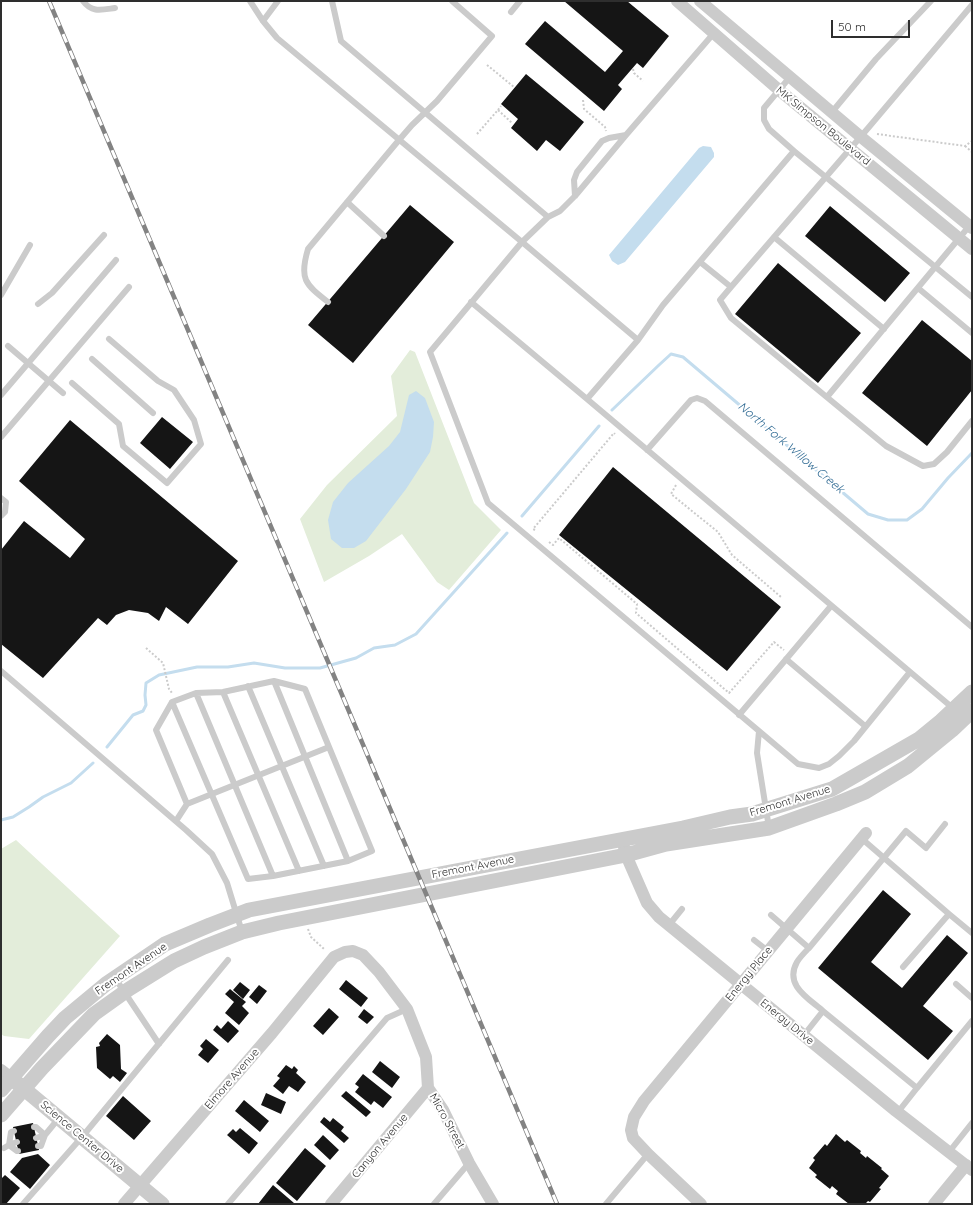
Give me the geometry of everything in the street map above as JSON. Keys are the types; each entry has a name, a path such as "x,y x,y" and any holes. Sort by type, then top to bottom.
{"street":[{"name":"MK Simpson Boulevard","path":"677,1 779,90 972,249"},
{"name":"MK Simpson Boulevard","path":"700,1 861,137 971,226"},
{"name":"Fremont Avenue","path":"1,1115 42,1068 94,1014 124,992 174,961 204,947 242,932 358,907 626,855 666,844 769,828 865,792 908,766 964,713 972,692"},
{"name":"Fremont Avenue","path":"1,1090 6,1074 65,1018 115,978 165,944 236,915 249,910 752,814 832,789 964,713"},
{"name":"Energy Place","path":"648,1154 633,1138 631,1130 634,1117 644,1101 863,836"},
{"name":"Energy Drive","path":"622,839 626,855 647,903 659,917 969,1168"},
{"name":"Micro Street","path":"340,954 353,951 363,956 379,972 407,1009 426,1057 428,1088 442,1110 469,1163 493,1204"},
{"name":"Elmore Avenue","path":"124,1204 272,1033 334,957 340,954"},
{"name":"Science Center Drive","path":"6,1074 162,1204"},
{"name":"Canyon Avenue","path":"331,1204 428,1088"},
{"path":"648,1154 701,1204"},
{"path":"934,1204 969,1168"}],"lane":[{"path":"83,1 88,7 100,11 115,8"},
{"path":"250,1 263,21 277,38 638,340"},
{"path":"263,21 278,1"},
{"path":"332,1 341,41 548,217"},
{"path":"328,302 311,288 304,277 304,260 308,249 399,140 437,101 492,36 452,1"},
{"path":"511,12 520,1"},
{"path":"832,112 876,59 931,1"},
{"path":"972,5 861,137 720,300 731,318 886,446 923,466 934,464 947,452 972,421"},
{"path":"714,33 575,196 560,211 548,217 522,242 430,352 488,503 798,764 819,768 829,764 839,756 910,672"},
{"path":"790,77 764,108 764,120 768,130 972,297"},
{"path":"575,196 574,180 577,172 602,141 609,138 626,135"},
{"path":"587,399 644,334 663,305 794,151"},
{"path":"346,202 384,236"},
{"path":"827,397 959,238 971,226"},
{"path":"38,304 52,293 104,235"},
{"path":"774,237 884,329"},
{"path":"1,295 30,245"},
{"path":"1,395 116,260"},
{"path":"700,262 731,287"},
{"path":"1,437 129,287"},
{"path":"918,288 972,333"},
{"path":"472,302 910,672 964,713"},
{"path":"72,383 119,424 123,446 167,483 201,444 194,420 174,390 158,382 109,339"},
{"path":"8,346 64,393"},
{"path":"92,359 153,413"},
{"path":"647,450 691,400 697,398 705,401 972,627"},
{"path":"1,498 6,502 3,514"},
{"path":"739,715 831,606"},
{"path":"786,660 865,726"},
{"path":"1,671 176,821 212,854 228,883 242,932"},
{"path":"172,702 248,879 273,876 348,861 372,851 305,689 274,681 223,692 196,693 172,702 156,730 187,804"},
{"path":"274,681 348,861"},
{"path":"248,686 324,866"},
{"path":"223,692 298,871"},
{"path":"196,693 273,876"},
{"path":"759,731 757,753 769,828"},
{"path":"176,821 187,804 329,748"},
{"path":"917,1088 800,992 794,984 793,976 797,960 809,948 906,831 926,848 945,824"},
{"path":"863,836 884,858 972,933"},
{"path":"669,925 682,909"},
{"path":"903,967 949,914"},
{"path":"771,915 809,948"},
{"path":"754,940 768,951"},
{"path":"24,1204 82,1137 228,960"},
{"path":"115,978 158,1044"},
{"path":"956,984 972,998"},
{"path":"228,1204 388,1018 407,1009"},
{"path":"804,1035 823,1011"},
{"path":"898,1112 972,1021"},
{"path":"38,1146 41,1146 45,1136 59,1118"},
{"path":"949,1152 972,1123"},
{"path":"34,1127 36,1127 45,1136"},
{"path":"4,1148 11,1132 14,1131"},
{"path":"36,1138 45,1136"},
{"path":"4,1148 17,1142"},
{"path":"4,1148 18,1151"},
{"path":"606,1204 648,1154"},
{"path":"434,1204 469,1163"}],"path":[{"path":"487,65 514,87"},
{"path":"629,72 633,71 643,81"},
{"path":"583,100 584,109 605,127 607,132"},
{"path":"477,134 501,106"},
{"path":"498,110 512,123"},
{"path":"877,134 966,146 972,152"},
{"path":"966,146 972,141"},
{"path":"535,530 533,529 614,433 620,438"},
{"path":"676,485 670,494 718,532 732,556 781,597"},
{"path":"547,540 553,545 559,538 637,604 636,613 729,693 774,642 785,651"},
{"path":"146,648 162,662 167,684 169,689 174,694"},
{"path":"307,927 309,935 324,949 323,950"}],"green space":[{"path":"410,350 415,352 474,503 501,530 449,590 437,582 402,534 369,556 324,582 300,519 327,485 397,416 391,376"},
{"path":"16,840 120,936 29,1039 4,1036 1,1034 1,849"}],"water":[{"path":"703,146 711,147 714,157 625,262 618,265 612,261 609,255 699,148"},
{"path":"416,391 425,398 434,422 430,452 406,489 366,541 354,548 342,548 331,539 328,520 333,502 348,483 389,446 400,432 409,395"}],"building":[{"path":"564,1 627,1 669,36 643,68 637,63 618,85 622,89 604,111 525,44 545,21 605,72 623,51"},
{"path":"526,74 584,122 560,151 546,140 537,151 511,128 518,119 501,104"},
{"path":"410,205 454,242 353,363 308,325"},
{"path":"830,206 910,273 885,302 805,236"},
{"path":"778,263 861,333 818,383 735,314"},
{"path":"922,320 972,361 972,390 927,446 862,393"},
{"path":"162,417 193,442 170,469 140,443"},
{"path":"70,420 238,561 188,624 166,607 159,621 148,613 129,610 116,615 107,625 98,618 43,678 1,644 1,550 24,521 70,558 85,539 19,481"},
{"path":"613,467 781,607 727,671 559,535"},
{"path":"883,890 911,914 871,962 902,988 947,935 968,953 923,1006 953,1031 928,1060 818,968"},
{"path":"346,980 368,998 361,1007 339,989"},
{"path":"240,982 250,990 243,999 233,990"},
{"path":"259,985 267,991 257,1004 249,997"},
{"path":"230,989 246,1002 242,1006 249,1013 239,1025 225,1013 234,1002 225,994"},
{"path":"329,1008 339,1017 323,1035 313,1026"},
{"path":"364,1009 374,1017 367,1024 358,1017"},
{"path":"228,1021 239,1031 228,1043 213,1030 217,1025 221,1029"},
{"path":"107,1034 120,1045 121,1069 127,1073 120,1082 113,1076 110,1079 97,1068 96,1047 100,1046 99,1043"},
{"path":"206,1039 219,1050 208,1063 198,1055 203,1049 200,1046"},
{"path":"380,1061 400,1077 392,1088 372,1072"},
{"path":"286,1065 292,1069 294,1066 298,1070 296,1073 306,1082 298,1092 289,1086 283,1094 273,1086 280,1078 277,1076"},
{"path":"363,1074 392,1097 383,1108 374,1101 371,1105 355,1092 359,1087 355,1084"},
{"path":"346,1091 371,1112 366,1117 341,1096"},
{"path":"266,1093 286,1102 281,1114 261,1105"},
{"path":"123,1096 151,1121 134,1140 106,1116"},
{"path":"244,1100 269,1121 260,1132 235,1111"},
{"path":"324,1117 330,1122 333,1118 344,1127 341,1131 349,1138 344,1143 320,1122"},
{"path":"33,1123 39,1150 19,1154 13,1127"},
{"path":"240,1128 258,1143 249,1154 227,1135 233,1129 236,1132"},
{"path":"836,1134 845,1142 847,1140 861,1151 860,1153 866,1158 867,1156 882,1168 881,1169 889,1176 879,1188 881,1189 870,1202 868,1201 865,1204 849,1204 836,1194 838,1191 832,1186 830,1189 815,1177 817,1175 809,1168 815,1160 813,1158 825,1144 827,1146"},
{"path":"323,1135 339,1150 330,1160 314,1145"},
{"path":"305,1148 326,1166 297,1201 276,1183"},
{"path":"38,1154 50,1165 30,1189 10,1172 22,1158"},
{"path":"5,1175 20,1188 6,1204 1,1204 1,1179"},
{"path":"273,1185 294,1203 258,1204"}],"waterway":[{"name":"North Fork Willow Creek","path":"612,410 671,354 683,357 868,514 888,520 907,520 922,509 948,478 972,453"},
{"name":"North Fork Willow Creek","path":"522,516 599,426"},
{"name":"North Fork Willow Creek","path":"107,747 133,715 143,711 146,705 146,683 159,675 197,667 228,667 254,663 285,668 320,668 356,658 374,648 395,645 416,634 507,533"},
{"name":"North Fork Willow Creek","path":"1,820 13,817 43,797 71,783 93,763"}],"railway":[{"path":"49,1 557,1204"}]}
